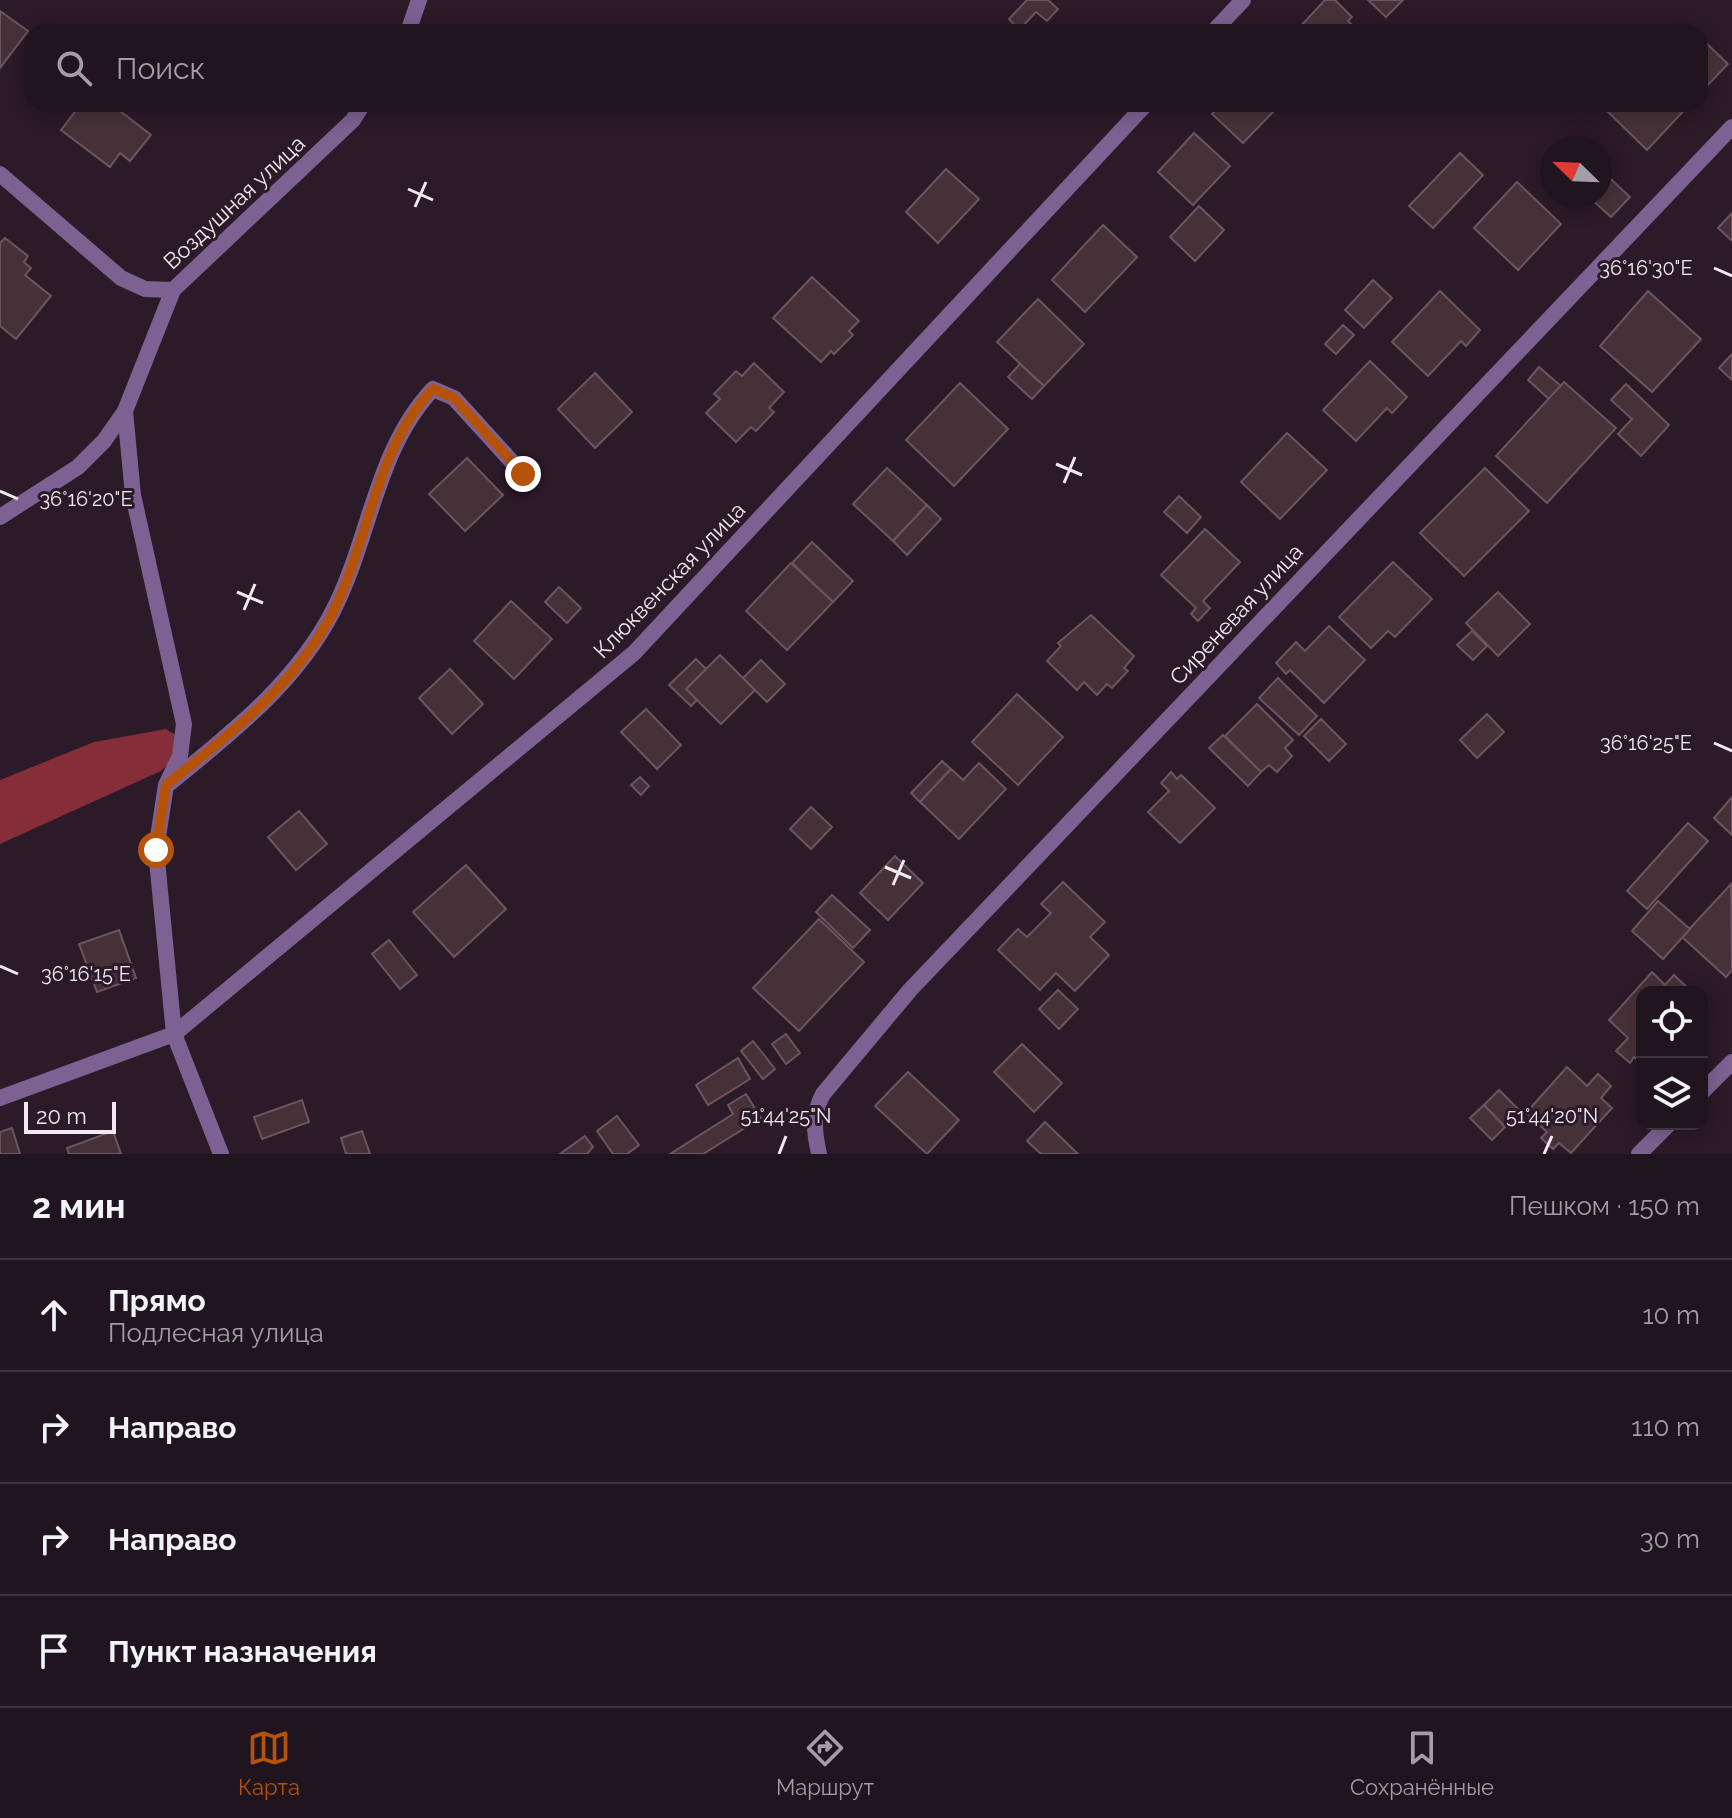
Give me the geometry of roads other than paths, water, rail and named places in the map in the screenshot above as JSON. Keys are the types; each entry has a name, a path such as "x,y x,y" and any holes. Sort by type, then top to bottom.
{"street":[{"path":"411,24 419,0"},
{"path":"1220,24 1243,0"},
{"name":"Воздушная улица","path":"0,517 78,467 104,441 125,411 173,290 358,112"},
{"name":"Клюквенская улица","path":"0,1098 174,1034 634,653 1139,112"},
{"name":"Сиреневая улица","path":"819,1154 814,1127 816,1108 823,1094 910,990 1732,127"},
{"path":"0,174 121,278 145,289 173,290"},
{"path":"166,785 254,715 306,654 334,610 392,453 412,410 433,389 454,398 523,474"},
{"path":"125,411 133,495 184,724 180,756 166,785 156,850 174,1034 221,1154"},
{"path":"1708,1086 1732,1062"},
{"path":"1639,1154 1663,1130"}]}
